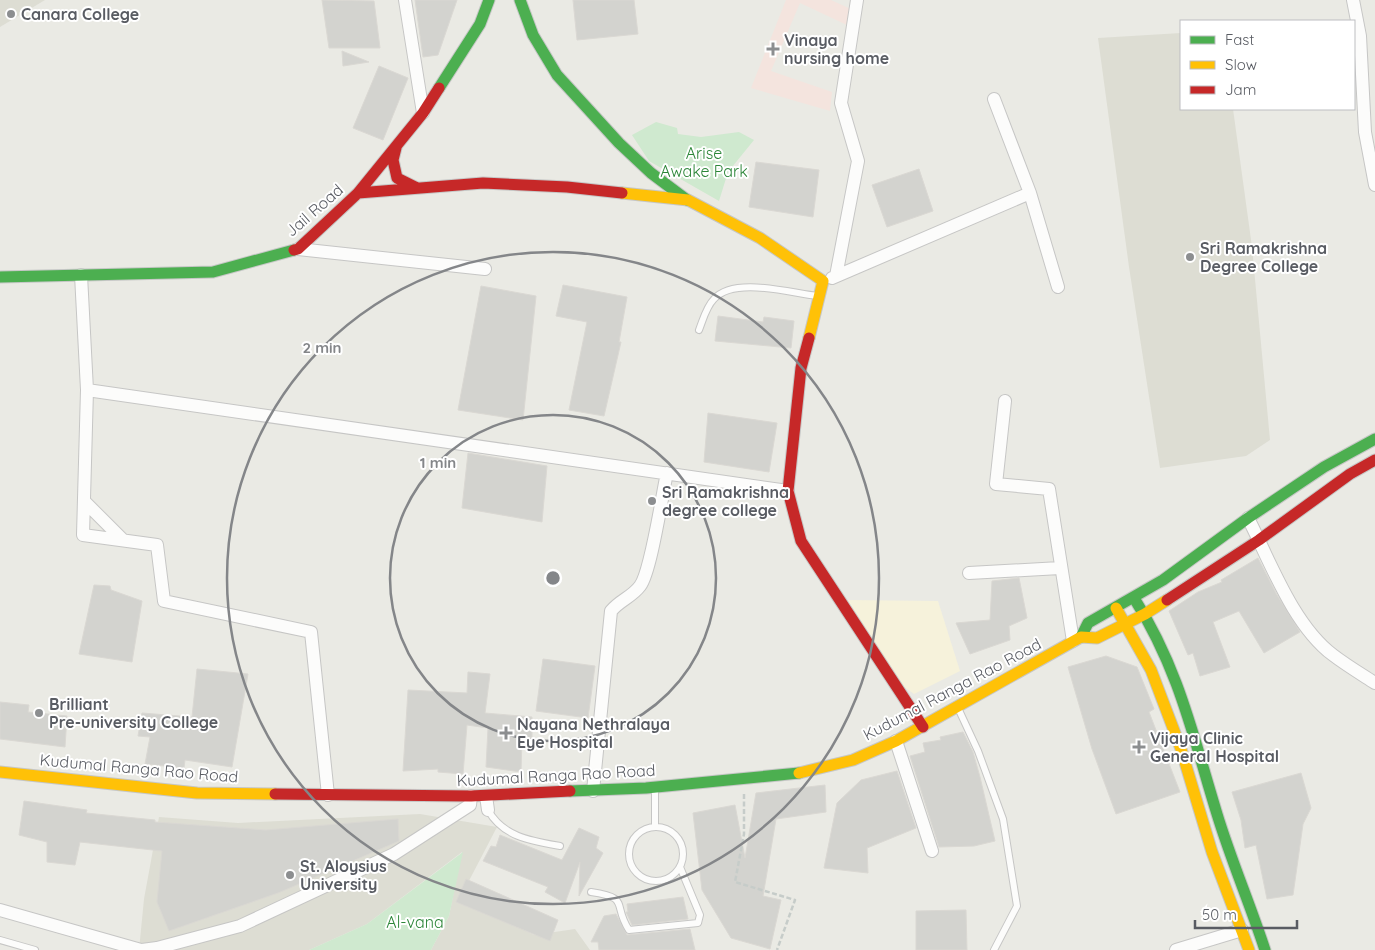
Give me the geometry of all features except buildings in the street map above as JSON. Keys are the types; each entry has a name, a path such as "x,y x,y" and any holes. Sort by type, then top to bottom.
{"main road":[{"name":"Jail Road","path":"0,277 213,272 298,249 358,193 423,113 480,24 489,0"},
{"path":"520,0 532,34 557,75 619,144 651,172 688,200 760,238 823,282 801,368 788,491 801,541 923,727"},
{"path":"396,147 393,160 397,178 420,189"},
{"path":"358,193 482,183 567,187 688,200"},
{"path":"1077,639 1088,623 1163,580 1248,518 1324,467 1375,439"},
{"name":"Kudumal Ranga Rao Road","path":"0,772 197,793 486,796 655,787 743,780 809,771 852,760 896,741 958,708 1077,639 1098,638 1145,614 1259,540 1350,474 1375,460"},
{"path":"1134,598 1145,614 1172,674 1199,747 1218,820 1251,906 1265,950"},
{"path":"1116,608 1151,670 1181,749 1212,852 1249,950"}],"street":[{"path":"405,0 423,113"},
{"path":"836,276 858,161 841,103 857,0"},
{"path":"1353,0 1360,36 1365,132 1375,185"},
{"path":"994,99 1030,193 1058,287"},
{"path":"823,282 1030,193"},
{"path":"298,249 485,269"},
{"path":"81,275 87,390 83,535 157,545 164,601 311,632 328,795"},
{"path":"87,390 788,491"},
{"path":"1005,401 996,484 1049,488 1060,568 1077,639"},
{"path":"593,790 611,612 618,602 640,586 650,555 667,473"},
{"path":"84,501 123,540"},
{"path":"1248,518 1280,585 1303,622 1331,654 1375,683"},
{"path":"969,573 1060,568"},
{"path":"896,741 932,851"},
{"path":"0,910 141,950 157,948 240,926 394,854 470,804 471,796"},
{"path":"486,796 488,810"},
{"path":"1176,950 1242,930"}],"lane":[{"path":"699,330 712,300 728,289 750,287 819,297"},
{"path":"958,708 978,751 1004,819 1017,906 994,950"},
{"path":"655,787 655,827"},
{"path":"488,810 493,820 509,832 527,840 560,846"},
{"path":"590,892 610,895 620,902 630,930 698,922 700,915 680,867 683,848 679,840 673,833 655,827 647,829 634,839 629,855 634,870 648,880 658,881 667,879 680,867"},
{"path":"0,940 35,950"}],"path":[{"path":"743,780 744,834 736,882 794,900 777,950"}],"shaded area":[{"name":"Canara College","path":"0,0 45,0 0,27"},
{"name":"Vinaya nursing home","path":"786,0 831,0 853,10 849,26 800,3 771,71 832,92 830,111 751,88"},
{"name":"Sri Ramakrishna Degree College","path":"1180,33 1180,110 1233,110 1252,247 1270,440 1246,456 1160,468 1129,267 1098,38"},
{"path":"845,600 938,601 960,671 914,694 900,684"},
{"name":"St. Aloysius University","path":"420,814 497,827 460,898 534,935 575,929 590,950 431,950 449,916 462,852 367,924 309,950 139,950 144,899 159,817 238,823"}],"green space":[{"name":"Arise Awake Park","path":"656,122 677,128 678,134 701,137 739,132 754,140 728,172 719,201 649,161 632,135"},
{"name":"Al-vana","path":"463,852 449,916 431,950 309,950 367,924"}],"traffic: fast":[{"path":"439,88 480,24 489,0"},
{"path":"520,0 533,35 557,75 619,143 651,173 687,200"},
{"path":"0,277 213,272 294,250"},
{"path":"1081,637 1088,623 1163,580 1248,518 1324,467 1375,439"},
{"path":"1134,598 1150,624 1174,677 1222,831 1265,950"},
{"path":"570,791 646,788 799,773"}],"traffic: slow":[{"path":"622,193 688,200 760,238 823,281 809,338"},
{"path":"799,773 853,760 896,741 1081,637 1097,638 1145,614 1167,600"},
{"path":"1116,608 1151,670 1181,749 1212,852 1249,950"},
{"path":"0,772 197,793 275,794"}],"traffic: jam":[{"path":"294,250 298,249 358,193 423,113 439,88"},
{"path":"396,148 393,160 397,178 417,188"},
{"path":"358,193 483,183 567,187 622,193"},
{"path":"809,338 801,368 788,491 801,541 923,727"},
{"path":"1167,600 1259,540 1350,474 1375,460"},
{"path":"275,794 471,796 570,791"}],"place":[{"name":"Canara College","path":"11,14"},
{"name":"Vinaya nursing home","path":"773,49"},
{"name":"Sri Ramakrishna Degree College","path":"1190,257"},
{"name":"Sri Ramakrishna degree college","path":"652,501"},
{"name":"Brilliant Pre-university College","path":"39,713"},
{"name":"Nayana Nethralaya Eye Hospital","path":"506,733"},
{"name":"Vijaya Clinic General Hospital","path":"1139,747"},
{"name":"St. Aloysius University","path":"290,875"}]}
